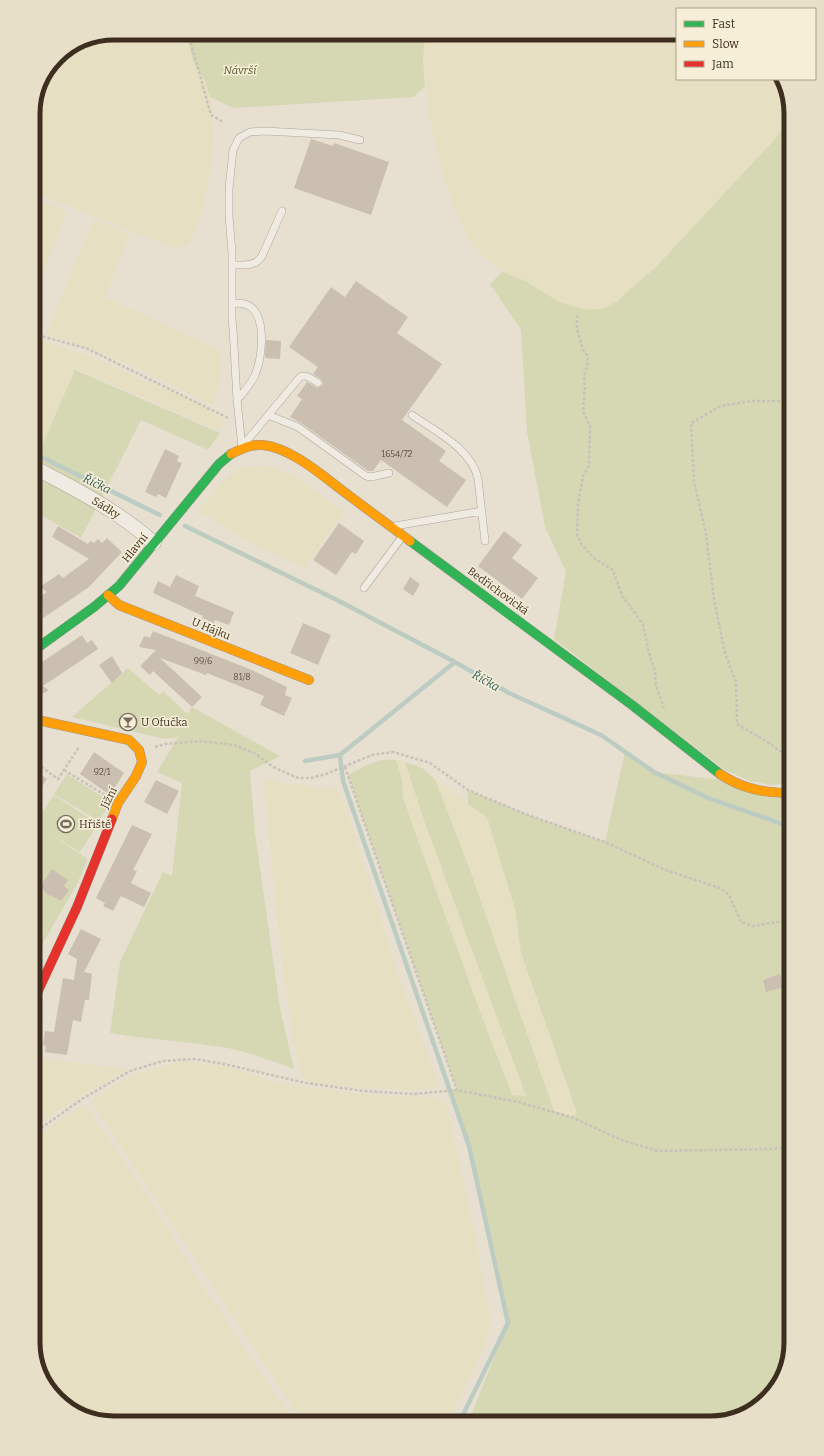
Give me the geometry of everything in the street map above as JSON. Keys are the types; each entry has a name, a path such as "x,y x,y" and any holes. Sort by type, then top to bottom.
{"street":[{"name":"Bedřichovická","path":"242,448 261,444 273,446 283,450 309,466 632,705 711,768 730,781 750,789 772,793 784,793"},
{"name":"Hlavní","path":"40,646 82,616 126,578 219,464 231,453 242,448"},
{"name":"Sádky","path":"40,471 84,494 135,526 154,543"},
{"name":"U Hájku","path":"108,595 119,605 309,680"},
{"path":"40,720 129,740 138,750"},
{"name":"Jižní","path":"40,987 77,907 118,804 136,776 142,762 138,750"}],"lane":[{"path":"242,448 233,328 232,265 229,216 229,179 233,150 239,138 250,132 265,131 339,135 360,140"},
{"path":"232,265 250,265 259,261 282,211"},
{"path":"232,303 245,304 253,309 259,318 261,330 260,357 257,371 238,400"},
{"path":"242,448 300,377 304,375 308,376 318,383"},
{"path":"268,415 298,427 366,476 371,477 389,473"},
{"path":"412,415 456,445 462,451 478,475 485,541"},
{"path":"391,527 482,510"},
{"path":"364,588 403,536"}],"path":[{"path":"190,40 211,114 223,122"},
{"path":"577,315 577,329 583,350 587,355 588,363 584,376 585,386 583,411 590,427 589,466 583,476 578,504 577,535 582,545 590,554 613,570 622,596 643,625 655,672 656,686 666,711"},
{"path":"40,336 86,348 240,424"},
{"path":"784,401 752,401 721,406 691,423 694,482 706,534 714,600 725,653 736,682 737,724 766,741 784,754"},
{"path":"40,766 58,779 89,731"},
{"path":"138,750 164,744 200,741 234,745 256,754 273,766 298,778 311,778 326,774 372,755 393,752 430,763 468,790 525,814 606,842 663,869 720,888 729,895 741,922 753,926 784,921"},
{"path":"344,767 457,1090"},
{"path":"64,770 118,804"},
{"path":"40,1129 82,1099 130,1071 164,1061 195,1059 224,1064 306,1083 364,1091 414,1094 457,1090 518,1102 571,1117 624,1142 658,1151 784,1148"}],"shaded area":[{"path":"114,40 188,40 193,61 205,81 210,94 213,113 214,145 210,175 203,207 197,227 187,245 179,248 165,245 40,195 40,110 44,90 58,65 65,58 90,44 100,41"},
{"path":"424,40 676,40 676,80 775,80 783,105 784,128 655,268 617,302 606,308 584,310 556,300 525,281 502,272 478,252 469,241 457,216 441,169 429,117 423,60"},
{"path":"40,202 67,211 40,282"},
{"path":"94,219 130,234 105,297 219,350 220,379 214,402 211,405 132,366 83,346 46,334"},
{"path":"40,340 43,341 40,347"},
{"path":"44,341 84,354 193,401 222,418 223,424 220,428 215,429 76,369 44,441 40,440 40,350"},
{"path":"260,465 278,469 293,475 344,512 305,568 255,545 199,511 216,489 230,475 242,467"},
{"path":"396,759 405,762 425,823 526,1096 512,1095 413,827 403,797 402,780"},
{"path":"263,778 283,783 306,785 316,789 332,788 339,793 349,816 400,981 440,1088 414,1090 350,1087 308,1082 301,1075 294,1044 282,965"},
{"path":"435,779 487,817 515,909 521,953 577,1114 571,1117 554,1111 471,873"},
{"path":"40,1058 127,1070 40,1123"},
{"path":"179,1062 202,1063 235,1069 278,1083 370,1095 439,1098 447,1106 475,1233 491,1322 486,1342 475,1369 452,1416 298,1416 91,1101 113,1086 135,1074"},
{"path":"85,1104 150,1200 210,1298 218,1306 235,1334 291,1416 100,1415 81,1408 65,1398 58,1391 46,1370 40,1342 40,1137 56,1122"}],"green space":[{"name":"Návrší","path":"188,40 424,40 423,60 425,87 413,97 233,108 210,97 205,81 193,61"},
{"path":"784,128 784,784 772,785 750,781 725,770 554,639 566,572 545,527 527,432 521,330 490,284 502,272 525,281 556,300 570,306 590,310 606,308 616,302 655,268"},
{"path":"75,370 220,433 208,450 141,420 81,538 41,515 40,516 40,450"},
{"path":"128,668 159,695 163,691 187,714 192,707 280,756 250,771 255,833 280,1008 294,1069 228,1048 110,1033 120,962 163,872 172,876 182,783 157,772 178,737 165,739 72,717"},
{"path":"625,752 654,772 730,781 784,792 784,1342 781,1361 774,1379 759,1398 734,1412 719,1415 471,1416 508,1323 469,1147 449,1090 457,1089 348,775 377,761 390,759 396,760 402,780 403,797 413,827 512,1095 526,1096 425,823 405,762 422,768 435,779 471,873 554,1111 571,1117 577,1113 521,953 515,909 487,817 468,804 468,790 525,814 605,842"},
{"path":"67,774 111,802 99,821 54,794"},
{"path":"54,795 98,824 80,852 46,831 88,859 77,884 40,948 40,816"}],"building":[{"path":"311,139 333,146 334,143 389,162 371,215 294,188"},
{"path":"356,281 408,317 397,333 442,364 402,420 446,451 439,461 466,480 447,507 381,460 373,471 368,471 301,423 290,417 302,399 297,396 307,382 317,388 322,386 323,383 321,379 313,374 318,367 289,347 331,287 345,297"},
{"path":"266,340 281,341 280,359 265,358"},
{"path":"165,449 179,456 177,461 182,463 166,498 158,494 156,497 145,492"},
{"path":"339,523 364,541 356,554 352,552 336,575 313,560"},
{"path":"58,526 88,544 90,541 94,543 98,539 102,543 107,538 122,552 89,587 40,620 40,596 47,592 40,587 59,574 63,578 89,559 52,537"},
{"path":"504,531 522,545 512,558 538,578 522,599 478,566"},
{"path":"176,575 199,586 195,596 234,612 229,625 215,620 214,623 202,618 203,616 153,593 158,581 170,587"},
{"path":"410,577 420,584 413,596 403,589"},
{"path":"303,623 331,635 318,665 290,653"},
{"path":"153,631 252,670 287,687 285,695 292,698 284,716 260,705 264,696 207,673 206,675 160,658 202,697 192,707 153,671 150,675 140,666 156,650 139,647 144,636 150,638"},
{"path":"82,635 87,643 92,640 98,649 43,686 49,690 40,696 40,663"},
{"path":"112,656 122,673 112,683 99,665"},
{"path":"94,752 124,773 110,795 80,774"},
{"path":"40,774 47,779 40,790"},
{"path":"156,780 179,791 167,814 144,802"},
{"path":"132,825 152,834 133,870 137,871 131,883 151,893 144,907 121,896 113,911 103,906 105,903 96,898"},
{"path":"52,869 68,880 64,886 69,890 61,901 48,895 40,886"},
{"path":"81,929 101,939 84,972 92,974 89,1000 85,1000 81,1022 73,1020 67,1055 45,1052 46,1046 43,1045 45,1031 54,1032 63,978 74,980 77,959 68,954"},
{"path":"780,974 784,987 766,992 763,980"}],"waterway":[{"name":"Říčka","path":"40,456 160,515"},
{"name":"Říčka","path":"185,526 339,601 455,662 509,693 601,735 654,772 708,798 784,824"},
{"path":"305,761 340,755 455,662"},
{"path":"340,755 343,781 469,1146 508,1323 462,1416"}],"traffic: fast":[{"path":"40,646 94,607 119,586 219,464 231,454"},
{"path":"410,541 632,705 720,774"}],"traffic: slow":[{"path":"231,454 246,447 263,445 274,447 296,457 410,541"},
{"path":"108,595 119,605 309,680"},
{"path":"40,721 129,740 139,750 142,762 136,776 118,803 112,819"},
{"path":"720,774 745,787 763,791 784,793"}],"traffic: jam":[{"path":"40,987 77,907 112,819"}],"place":[{"name":"U Ofučka","path":"128,722"},
{"name":"Hřiště","path":"66,824"}]}
